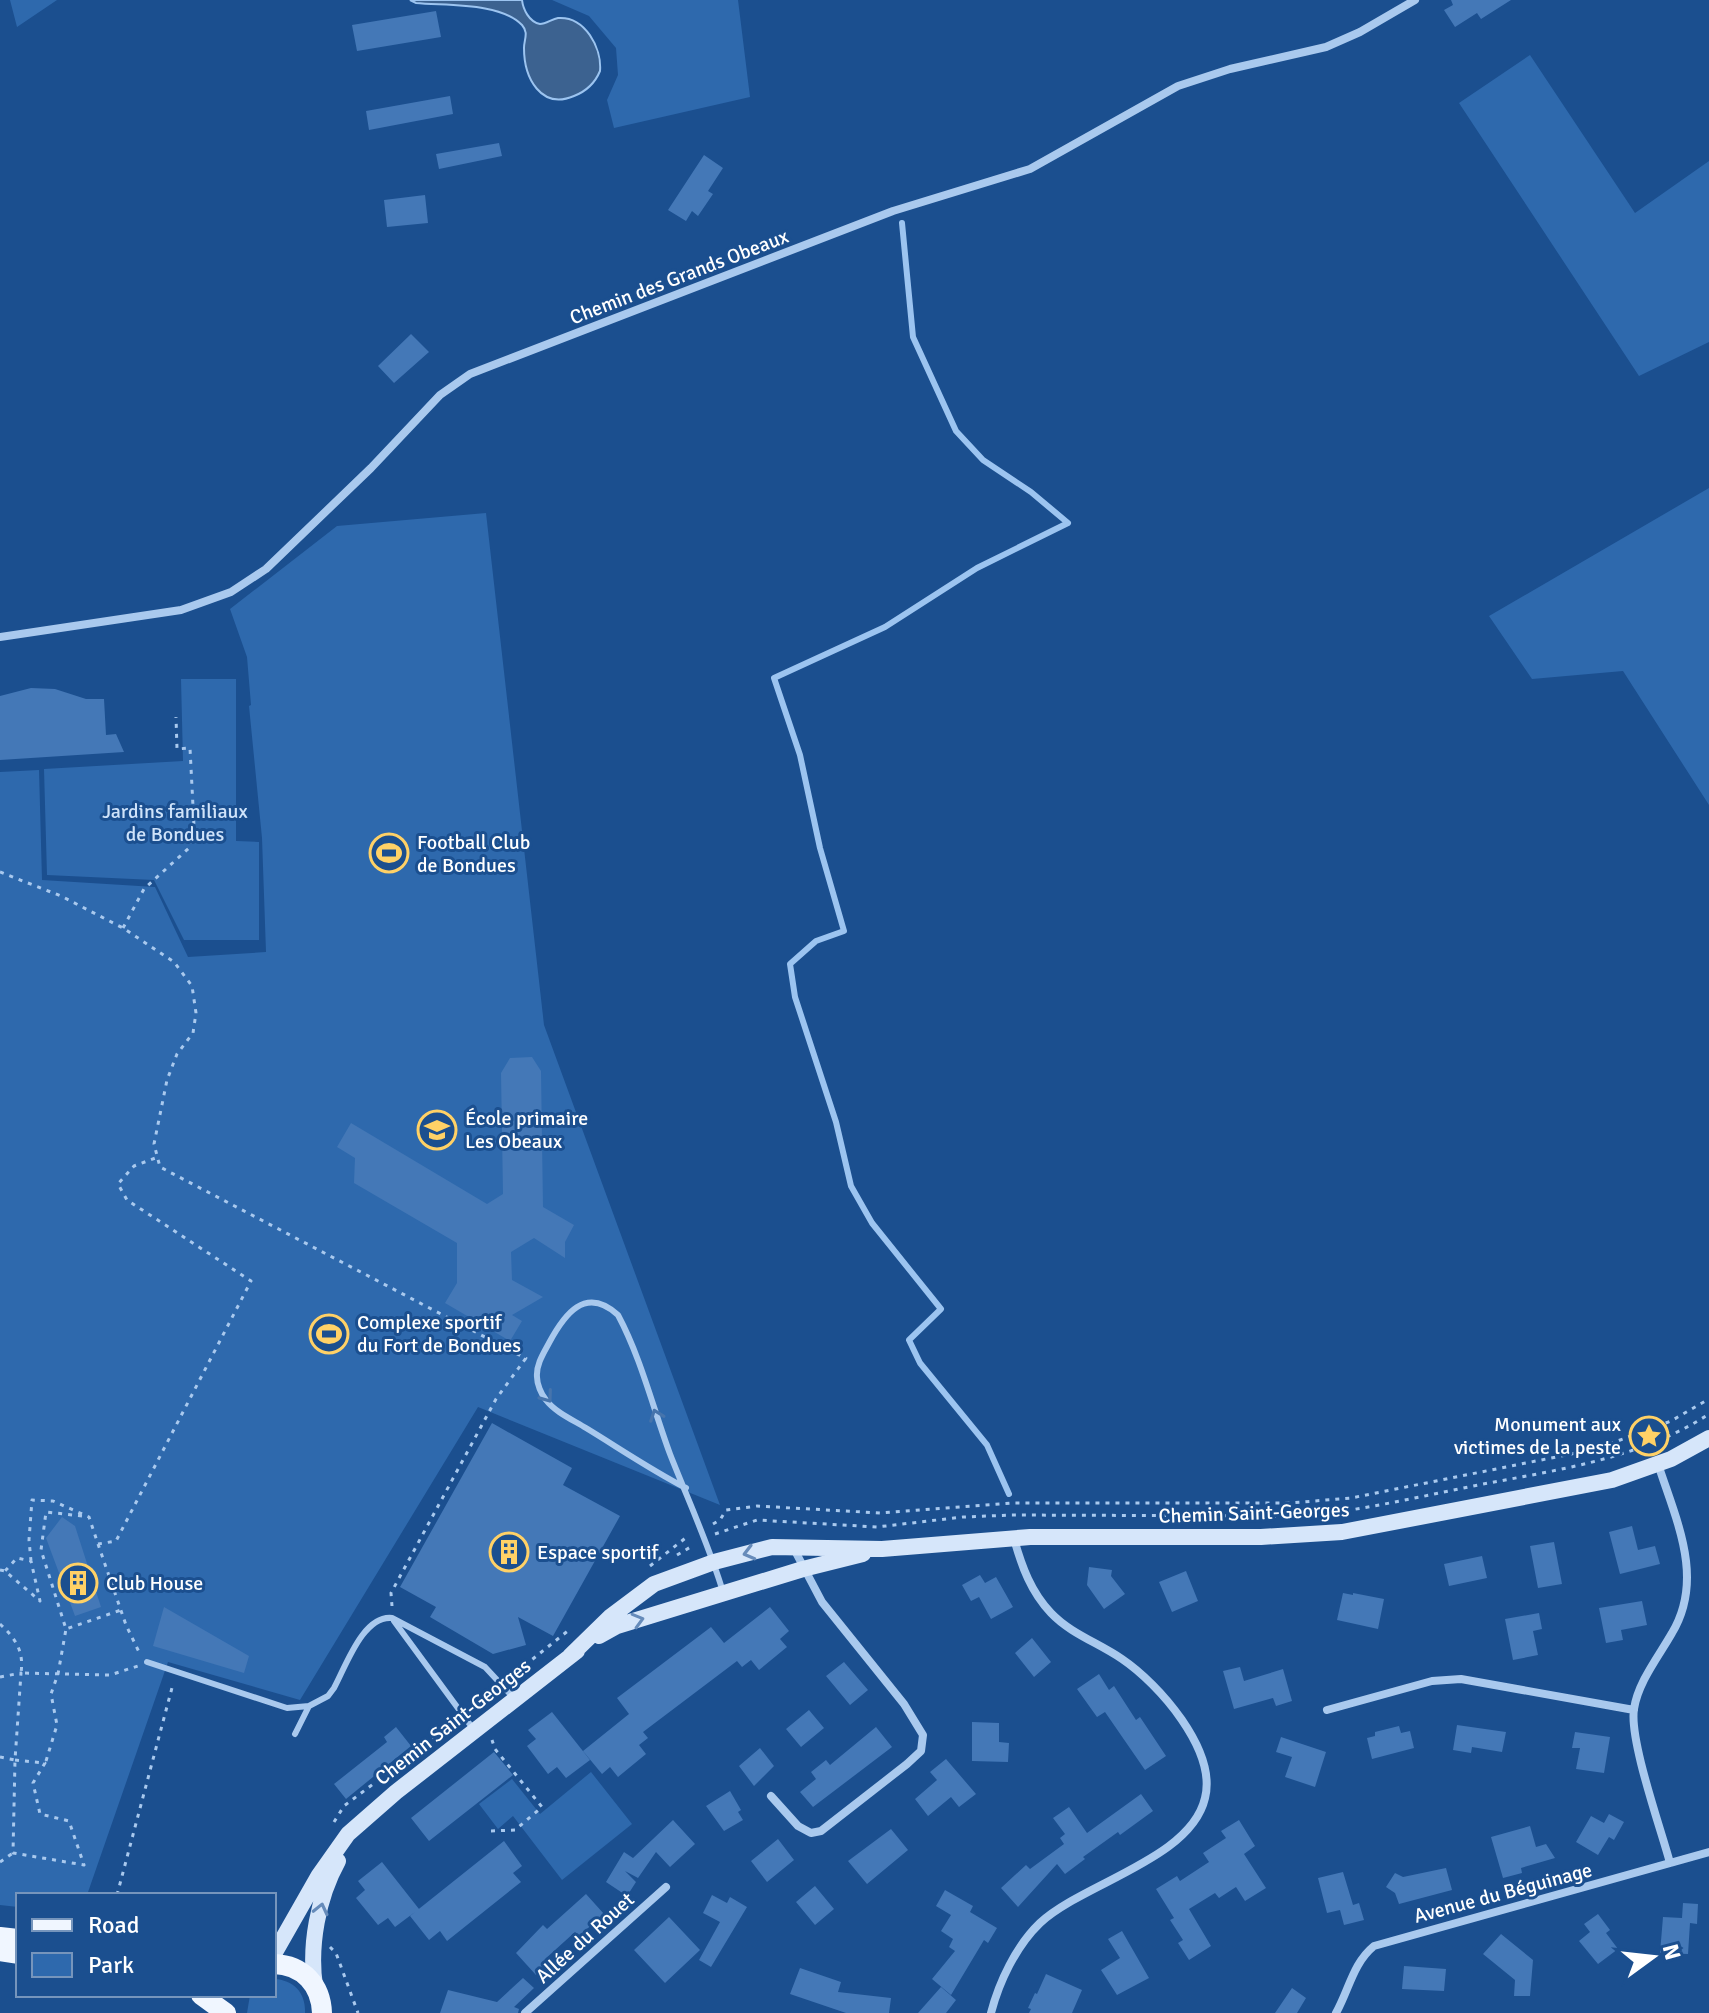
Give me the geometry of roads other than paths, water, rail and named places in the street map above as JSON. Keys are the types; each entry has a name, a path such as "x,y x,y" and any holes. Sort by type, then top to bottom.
{"main road":[{"path":"276,1964 300,1971 322,2004"},
{"path":"204,1997 228,2013"}],"street":[{"name":"Chemin des Grands Obeaux","path":"0,637 193,608 217,599 266,569 354,486 440,395 470,374 879,216 1030,169 1178,86 1217,72 1326,47 1360,32 1415,0"},
{"name":"Chemin Saint-Georges","path":"570,1656 610,1617 654,1584 758,1550 793,1546 882,1549 1014,1538 1105,1535 1261,1537 1342,1532 1580,1488 1658,1464 1709,1438"},
{"path":"1658,1464 1686,1556 1689,1586 1679,1622 1645,1680 1634,1710 1636,1738 1670,1863"},
{"path":"991,2013 996,1995 1018,1950 1039,1924 1071,1900 1162,1852 1198,1815 1205,1802 1207,1787 1206,1772 1197,1748 1169,1704 1125,1661 1074,1632 1049,1610 1027,1579 1014,1538"},
{"path":"771,1796 798,1826 811,1833 821,1831 921,1751 923,1735 916,1721 822,1602 793,1546"},
{"name":"Chemin Saint-Georges","path":"276,1951 336,1848 361,1821 570,1656 617,1626 803,1569 882,1549"},
{"path":"1327,1710 1432,1681 1461,1679 1634,1710"},
{"name":"Chemin Saint-Georges","path":"322,2004 312,1956 322,1903 334,1869 361,1821"},
{"name":"Avenue du Béguinage","path":"1338,2010 1363,1954 1374,1946 1709,1852"},
{"name":"Allée du Rouet","path":"525,2013 666,1887"}],"lane":[{"path":"686,1488 655,1472 546,1401 537,1377 538,1363 570,1310 589,1304 609,1307 618,1315 671,1457 686,1488 702,1530 724,1594"},
{"path":"392,1618 463,1715 480,1726"},
{"path":"147,1662 278,1706 309,1706 328,1696 334,1688 369,1625 380,1619 392,1618 485,1667 515,1699"},
{"path":"295,1734 309,1706"}],"waterway":[{"path":"902,223 913,337 956,431 983,460 1031,492 1068,523 977,568 885,627 774,678 800,755 820,848 844,931 816,941 790,964 795,997 836,1122 851,1186 872,1223 941,1309 909,1340 920,1363 987,1445 1009,1494"}],"place":[{"name":"Football Club de Bondues","path":"389,853"},
{"name":"École primaire Les Obeaux","path":"437,1130"},
{"name":"Complexe sportif du Fort de Bondues","path":"329,1334"},
{"name":"Monument aux victimes de la peste","path":"1649,1436"},
{"name":"Espace sportif","path":"509,1552"},
{"name":"Club House","path":"78,1583"}],"park label":[{"name":"Jardins familiaux de Bondues","path":"175,822"}]}
